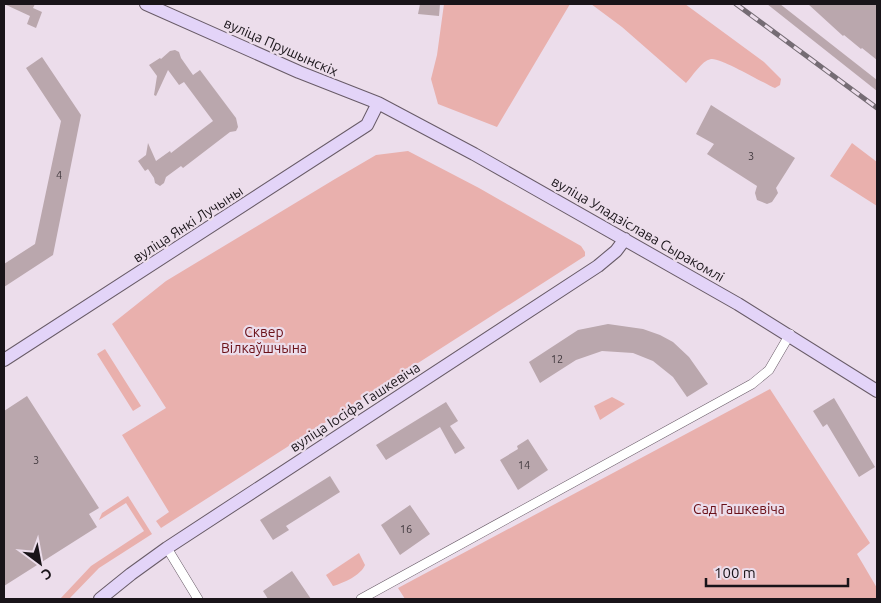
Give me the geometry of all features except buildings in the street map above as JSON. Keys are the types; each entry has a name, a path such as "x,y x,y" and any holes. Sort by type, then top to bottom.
{"street":[{"name":"вуліца Прушынскіх","path":"146,4 299,72 378,103"},
{"name":"вуліца Уладзіслава Сыракомлі","path":"378,103 474,154 625,239 790,334 877,390"},
{"name":"вуліца Янкі Лучыны","path":"4,360 367,125 378,103"},
{"name":"вуліца Іосіфа Гашкевіча","path":"100,599 167,548 598,266 616,251 625,239"},
{"path":"361,599 752,384 769,370 790,334"},
{"path":"167,548 198,599"}],"green space":[{"path":"444,4 570,4 497,127 438,104 431,79 437,55"},
{"path":"591,4 685,4 764,62 781,79 780,85 775,88 716,59 707,60 686,83 622,27"},
{"path":"852,143 877,162 877,206 830,176"},
{"name":"Сквер Вілкаўшчына","path":"408,151 479,188 581,246 585,256 161,528 156,521 169,512 122,435 166,408 112,324 166,281 376,155"},
{"path":"105,349 141,406 133,411 97,354"},
{"name":"Сад Гашкевіча","path":"770,389 870,543 857,554 877,588 877,599 405,599 398,588"},
{"path":"612,397 625,404 600,420 594,406"},
{"path":"128,496 152,534 99,568 69,599 60,599 91,566 144,531 126,503 99,520 102,513"},
{"path":"359,553 365,565 363,569 352,578 333,586 326,575"}],"railway":[{"path":"736,4 877,108"}]}
